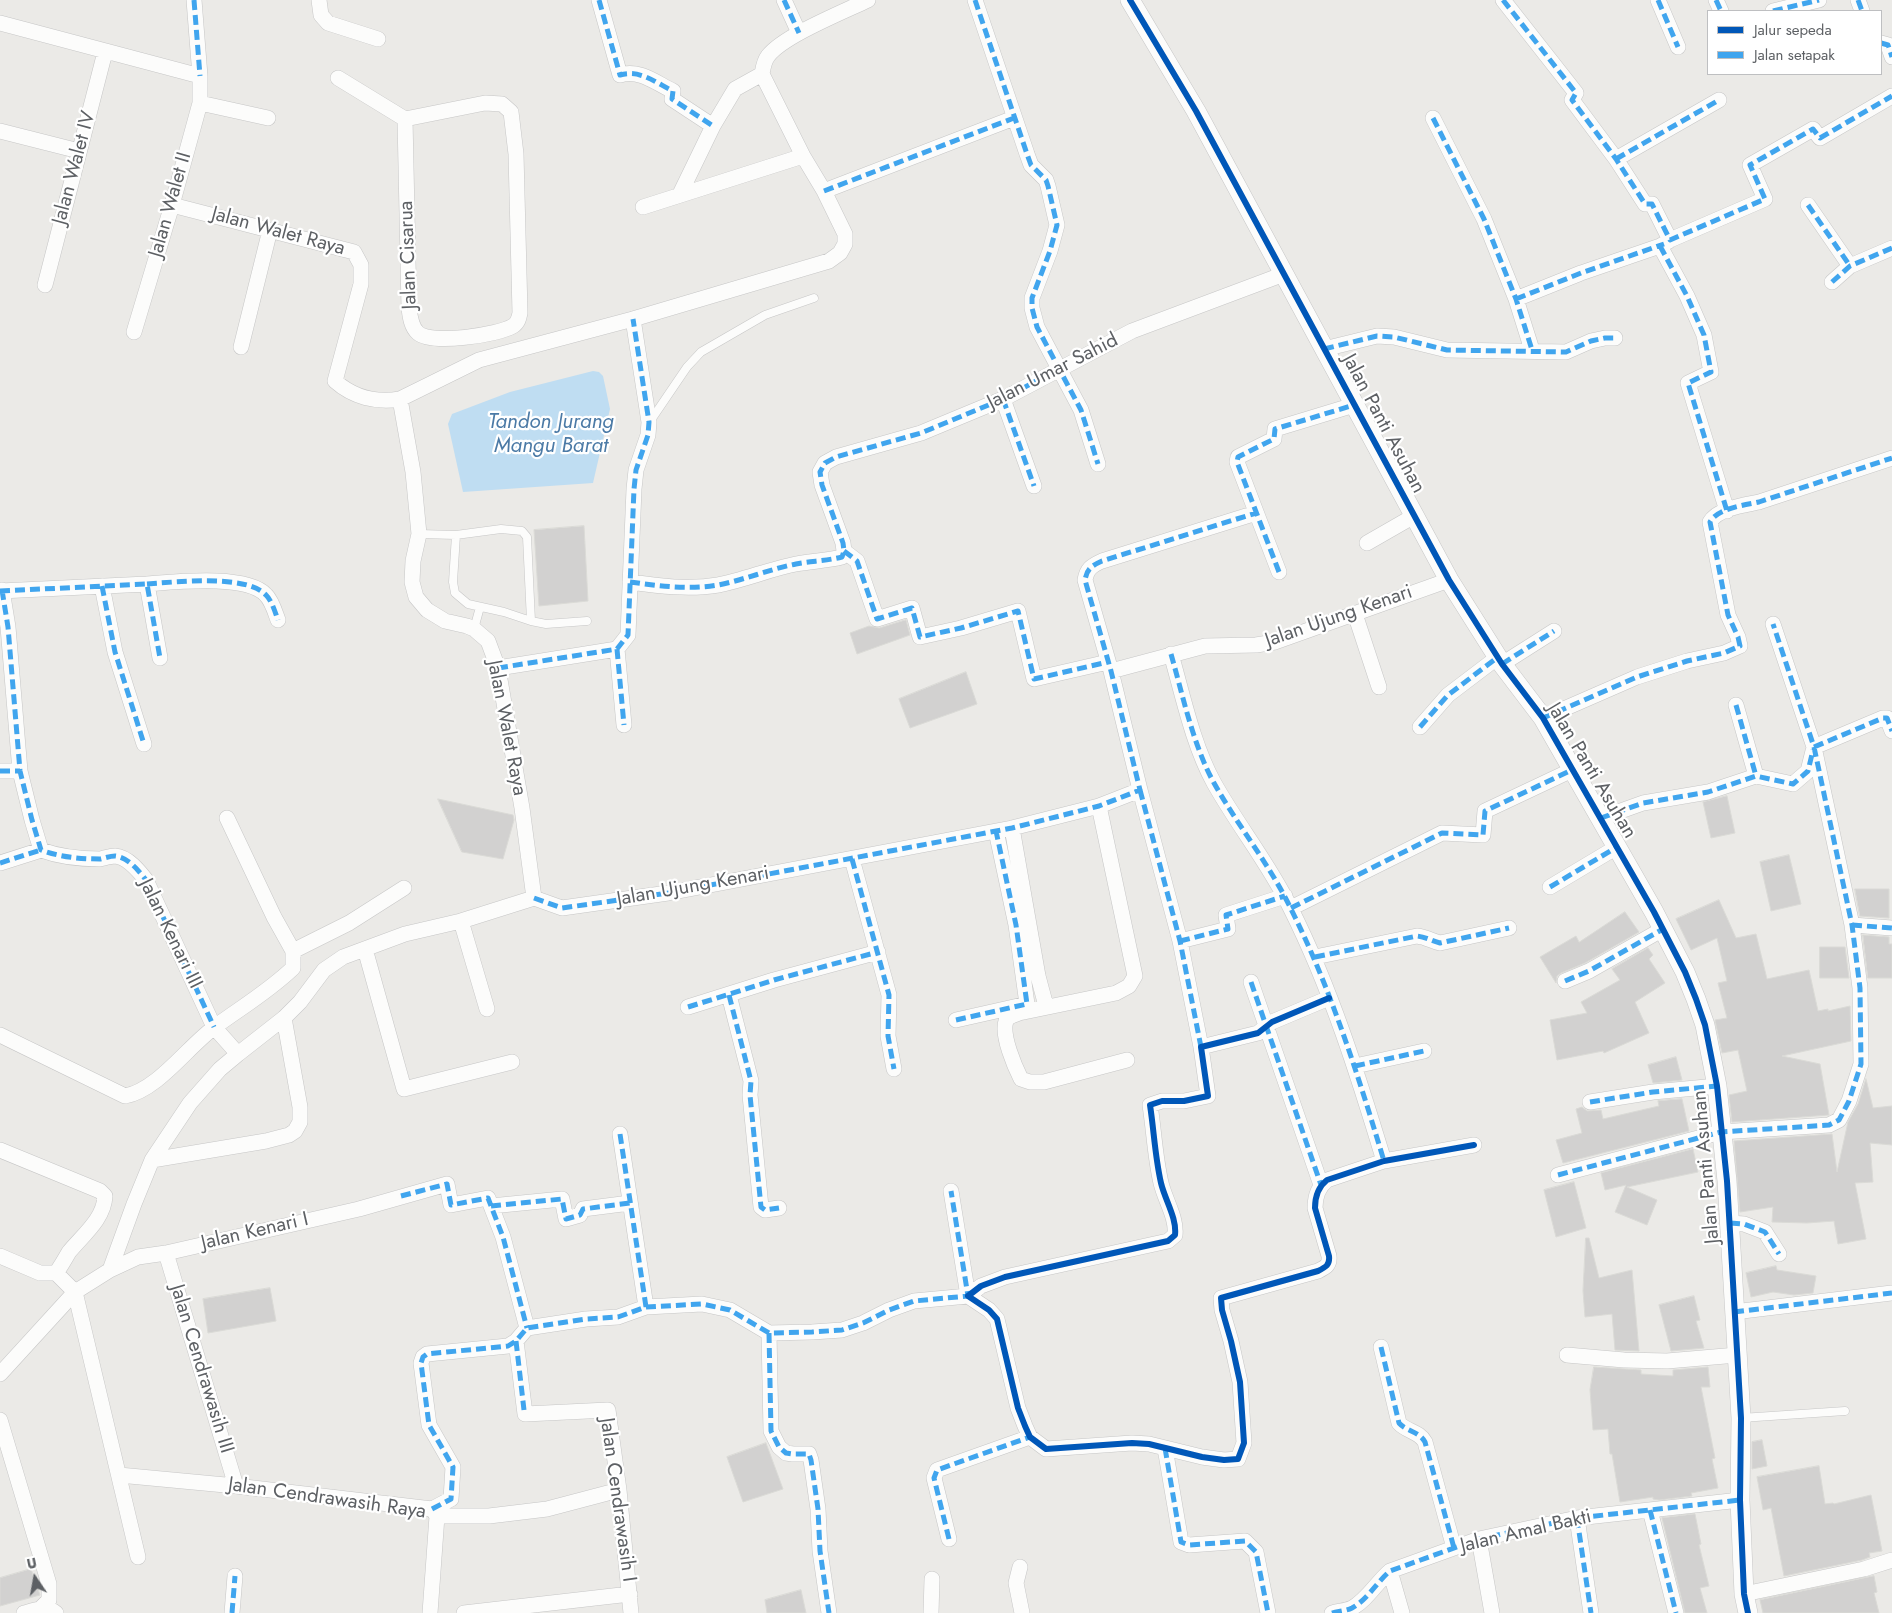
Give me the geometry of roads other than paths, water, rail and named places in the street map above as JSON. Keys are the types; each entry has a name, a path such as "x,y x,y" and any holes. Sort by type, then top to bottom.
{"street":[{"name":"Jalan Walet II","path":"134,332 200,102 200,76 194,0"},
{"path":"320,0 321,15 328,23 378,38"},
{"path":"600,0 620,75 629,72 643,75 673,91 672,99 713,126"},
{"path":"784,0 799,33"},
{"path":"680,194 713,126 735,88 762,74 768,56 777,46 799,33 868,0"},
{"path":"975,0 1031,165 1046,180 1057,225 1050,251 1032,298 1032,308 1037,327 1060,368 1080,410 1098,464"},
{"name":"Jalan Panti Asuhan","path":"1130,0 1196,112 1449,580 1500,661 1543,718 1618,847 1685,972 1705,1025 1717,1086 1722,1132 1730,1224 1741,1418 1740,1500 1744,1594 1748,1613"},
{"path":"1503,0 1576,93 1572,100 1616,159 1645,204 1652,204 1665,243 1704,335 1712,372 1688,383 1727,511"},
{"path":"1658,0 1678,47"},
{"path":"1777,10 1818,0"},
{"path":"0,23 200,76"},
{"path":"1882,43 1888,45 1892,57"},
{"name":"Jalan Walet IV","path":"45,285 105,52"},
{"path":"474,629 446,621 427,610 416,597 412,582 413,561 419,534 414,472 394,400 479,360 633,319 829,261 840,253 845,244 846,234 803,156 762,74"},
{"path":"338,78 405,119"},
{"path":"1516,299 1665,243 1765,199 1750,165 1813,128 1820,138 1892,96"},
{"path":"1616,159 1718,100"},
{"path":"200,102 268,118"},
{"name":"Jalan Cisarua","path":"485,103 502,104 511,112 516,154 519,319 514,325 503,330 473,336 440,338 423,336 416,332 412,324 409,308 405,119 485,103"},
{"path":"824,191 1014,118"},
{"path":"1433,118 1484,219 1516,299 1532,350"},
{"path":"0,131 79,151"},
{"path":"643,208 680,194 803,156"},
{"name":"Jalan Walet Raya","path":"172,205 354,252 361,265 361,284 335,381 352,394 394,400"},
{"path":"1808,205 1850,266"},
{"path":"241,347 270,230"},
{"path":"1832,282 1850,266 1892,248"},
{"name":"Jalan Umar Sahid","path":"844,551 822,485 820,472 825,463 836,457 921,433 1003,399 1132,331 1284,274"},
{"path":"498,668 617,649 628,635 634,489 636,470 648,434 649,422 633,319"},
{"path":"473,336 479,360"},
{"path":"1324,349 1377,336 1394,337 1447,350 1566,352 1591,341 1616,338"},
{"path":"1003,399 1034,486"},
{"path":"1279,572 1237,462 1238,457 1274,439 1275,429 1354,405"},
{"path":"1543,718 1637,677 1687,661 1724,653 1740,646 1728,615 1710,522 1713,517 1743,505 1760,502 1892,458"},
{"path":"434,1512 451,1499 453,1467 429,1425 421,1363 423,1357 433,1353 508,1346 516,1342 526,1328 586,1319 618,1317 646,1307 702,1304 730,1310 769,1333 842,1330 914,1301 968,1296 981,1286 1005,1276 1112,1252 1162,1244 1175,1235 1176,1226 1161,1182 1153,1140 1154,1128 1150,1106 1162,1101 1184,1101 1208,1096 1202,1047 1180,941 1085,580 1086,572 1090,566 1256,513"},
{"path":"1367,542 1414,516"},
{"path":"630,582 678,587 716,585 797,564 824,562 842,557 844,551"},
{"name":"Jalan Ujung Kenari","path":"844,551 857,561 877,619 912,608 920,637 961,628 1018,611 1034,679 1109,667 1205,646 1256,645 1275,642 1449,580"},
{"path":"0,863 41,850 20,771 10,647 1,591 200,581 226,582 257,588 267,596 278,620"},
{"path":"147,584 160,658"},
{"path":"102,586 115,652 144,744"},
{"path":"1355,614 1379,687"},
{"path":"1558,1174 1722,1132 1829,1125 1839,1120 1850,1101 1861,1064 1860,988 1852,925 1814,747 1774,624"},
{"name":"Jalan Walet Raya","path":"474,629 488,641 498,668 522,808 534,898"},
{"path":"1420,727 1448,695 1500,661 1554,632"},
{"path":"617,649 624,725"},
{"path":"1171,654 1190,725 1213,782 1288,902 1315,957 1355,1066 1384,1161"},
{"path":"1736,705 1756,776"},
{"path":"1814,747 1883,718 1889,720 1892,731"},
{"path":"1601,818 1643,803 1708,792 1756,776 1793,784 1808,770 1814,747"},
{"path":"1180,941 1228,929 1226,915 1288,902 1442,833 1483,834 1485,811 1572,770"},
{"path":"0,771 20,771"},
{"name":"Jalan Ujung Kenari","path":"534,898 562,908 668,894 1012,828 1099,806 1140,790"},
{"path":"1099,806 1135,976 1129,986 1116,993 1046,1006 1009,1017 1006,1022 1005,1032 1013,1064 1021,1079 1030,1082 1044,1082 1127,1060"},
{"path":"110,1270 152,1160 190,1103 220,1069 284,1018 300,1002 303,974 227,818"},
{"path":"1012,828 1038,976 1046,1006"},
{"path":"956,1020 1027,1004 1016,925 996,831"},
{"path":"1550,887 1618,847"},
{"name":"Jalan Kenari III","path":"41,850 61,857 100,859 116,856 139,870 146,880 214,1027 238,1054"},
{"path":"852,858 889,994 888,1036 894,1069"},
{"path":"292,951 349,923 404,888"},
{"path":"0,1035 125,1096 134,1094 149,1086 214,1027 276,985 303,974 324,970 343,958 405,934 461,922 534,898"},
{"path":"461,922 487,1009"},
{"path":"1852,925 1892,928"},
{"path":"1315,957 1417,936 1440,943 1509,928"},
{"path":"1565,981 1590,972 1663,929"},
{"path":"365,949 404,1089 512,1062"},
{"path":"688,1007 774,980 878,952"},
{"path":"1251,982 1321,1185"},
{"path":"729,995 751,1081 750,1095 761,1204 766,1210 779,1208"},
{"path":"1202,1047 1258,1033 1272,1022 1329,998"},
{"path":"152,1160 266,1142 289,1135 295,1131 300,1122 300,1107 284,1018"},
{"path":"1355,1066 1424,1051"},
{"path":"1590,1102 1653,1092 1717,1086"},
{"path":"620,1134 646,1307"},
{"path":"951,1191 968,1296 989,1310 996,1319 1018,1408 1030,1437 1046,1449 1132,1443 1149,1444 1202,1457 1224,1460 1238,1459 1244,1442 1240,1382 1222,1310 1221,1298 1318,1272 1327,1267 1330,1262 1329,1256 1314,1208 1321,1185 1327,1180 1384,1161 1474,1145"},
{"path":"0,1150 100,1191 105,1196 105,1203 88,1233 70,1252 65,1282 119,1475 138,1557"},
{"name":"Jalan Kenari I","path":"65,1282 110,1270 138,1257 166,1253 359,1209 447,1184 451,1205 488,1198 491,1206"},
{"path":"526,1328 503,1237 491,1206 562,1199 566,1219 580,1215 583,1209 630,1203"},
{"path":"1730,1224 1744,1224 1765,1232 1779,1254"},
{"name":"Jalan Cendrawasih III","path":"166,1253 236,1486"},
{"path":"0,1256 65,1282"},
{"path":"0,1374 65,1282"},
{"path":"1734,1312 1892,1293"},
{"path":"769,1333 772,1431 782,1449 793,1454 809,1454 811,1460 818,1509 820,1551 829,1613"},
{"name":"Jalan Cendrawasih I","path":"516,1342 524,1414 608,1410 619,1490 631,1613"},
{"path":"1381,1347 1399,1423 1402,1427 1421,1436 1424,1442 1454,1548"},
{"path":"1567,1355 1659,1361 1737,1355"},
{"path":"0,1420 48,1584 49,1600 40,1609"},
{"path":"949,1539 934,1478 937,1470 1030,1437"},
{"path":"1165,1448 1181,1542 1189,1545 1245,1542 1256,1552 1268,1613"},
{"name":"Jalan Cendrawasih Raya","path":"119,1475 236,1486 434,1512 430,1613"},
{"path":"434,1512 490,1516 547,1509 619,1490"},
{"name":"Jalan Amal Bakti","path":"1332,1613 1351,1608 1362,1600 1380,1579 1390,1571 1480,1539 1578,1518 1740,1500"},
{"path":"1650,1510 1676,1613"},
{"path":"1578,1518 1591,1613"},
{"path":"1480,1539 1492,1613"},
{"path":"1744,1594 1864,1569 1892,1560"},
{"path":"1020,1567 1016,1583 1022,1613"},
{"path":"1390,1571 1402,1613"},
{"path":"232,1613 235,1576"},
{"path":"931,1613 932,1579"},
{"path":"464,1613 630,1594"},
{"path":"24,1613 40,1609 50,1609 56,1613"}],"lane":[{"path":"649,422 687,367 701,352 765,315 814,298"},
{"path":"419,534 456,535 501,528 522,531 527,537 530,621"},
{"path":"456,535 453,582 455,593 468,604 546,624 588,621"},
{"path":"474,629 480,607"},
{"path":"1741,1418 1845,1411"}],"water":[{"name":"Tandon Jurang Mangu Barat","path":"593,371 599,372 603,376 610,409 593,483 463,492 448,424 452,414 510,392"}]}
